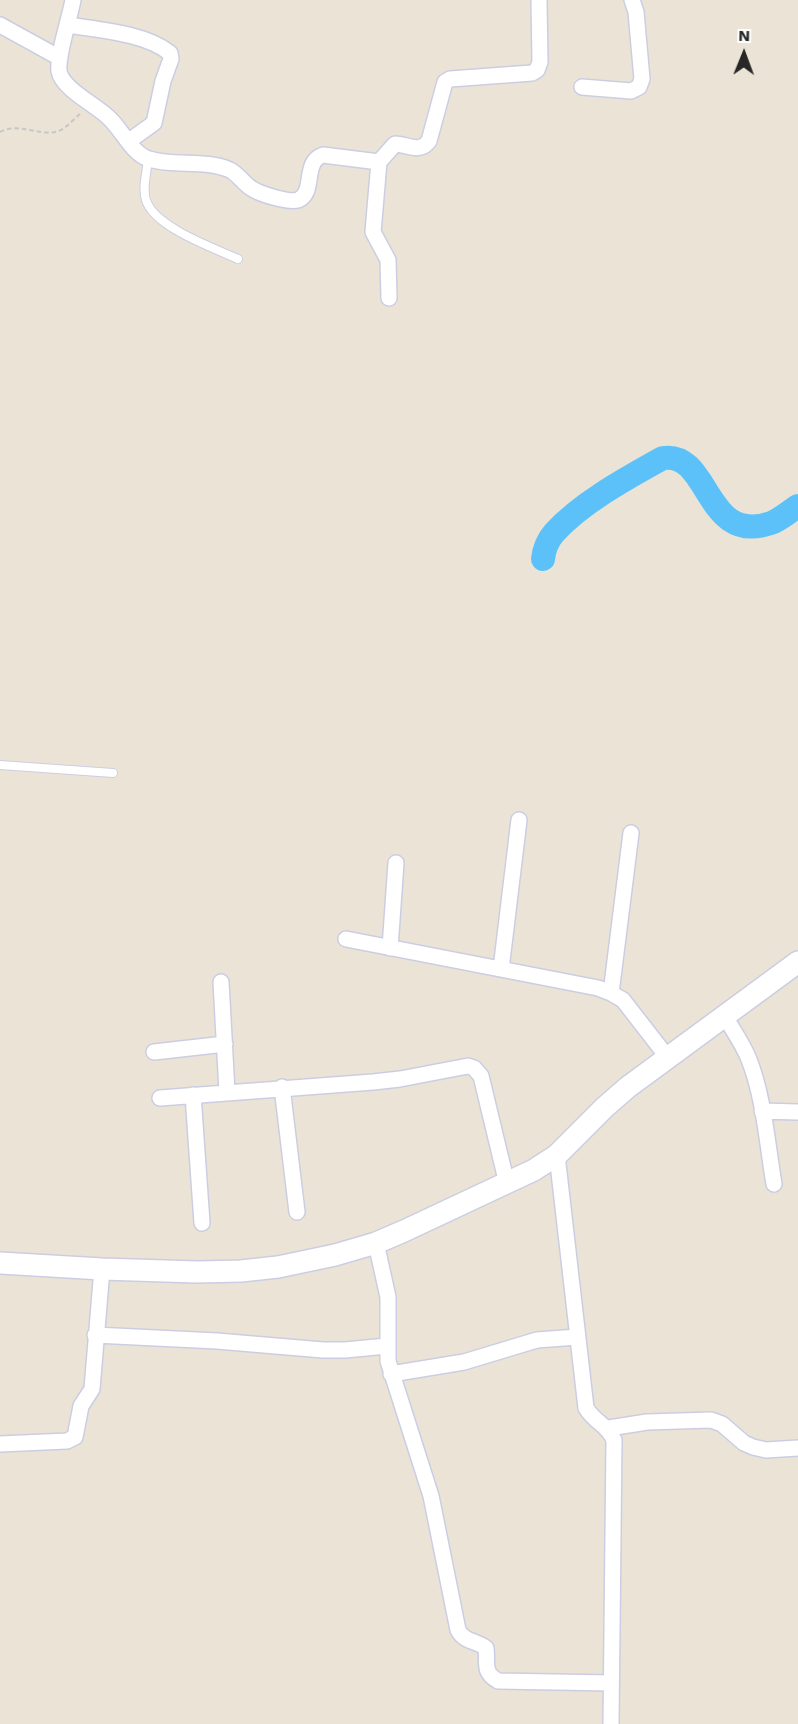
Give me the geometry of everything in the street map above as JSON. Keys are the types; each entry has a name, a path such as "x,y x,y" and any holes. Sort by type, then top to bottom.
{"street":[{"path":"73,0 59,72 65,83 109,117 138,154 148,159 221,167 232,171 258,192 287,200 298,200 303,196 308,187 312,163 323,155 379,162"},
{"path":"389,298 388,260 373,232 379,162 394,144 419,148 427,144 445,82 450,79 532,73 537,70 540,62 539,0"},
{"path":"582,87 630,91 639,87 642,79 636,12 632,0"},
{"path":"0,25 60,58"},
{"path":"68,25 132,36 170,53 171,59 163,81 154,123 129,141"},
{"path":"501,969 519,820"},
{"path":"611,993 631,833"},
{"path":"390,948 396,863"},
{"path":"346,939 598,988 623,1000 668,1058"},
{"path":"0,1263 102,1269 241,1271 278,1267 376,1243 507,1184 557,1155 605,1107 798,962"},
{"path":"221,982 227,1092"},
{"path":"724,1016 747,1054 762,1111 774,1184"},
{"path":"154,1052 225,1044"},
{"path":"160,1098 282,1087 373,1082 400,1079 462,1066 474,1068 481,1076 507,1184"},
{"path":"282,1087 297,1212"},
{"path":"193,1095 202,1223"},
{"path":"762,1111 798,1112"},
{"path":"557,1155 586,1408 592,1418 609,1428 614,1440 611,1724"},
{"path":"376,1243 388,1297 387,1346 391,1374 430,1496 458,1630 468,1641 481,1644 486,1648 487,1671 489,1676 498,1680 611,1683"},
{"path":"0,1444 67,1441 75,1437 81,1406 92,1389 102,1269"},
{"path":"95,1335 217,1341 323,1350 387,1346"},
{"path":"391,1374 464,1362 537,1340 577,1337"},
{"path":"609,1428 647,1422 711,1420 722,1424 744,1443 753,1447 766,1450 798,1448"}],"lane":[{"path":"148,159 145,184 146,201 155,216 170,226 238,259"},
{"path":"0,765 113,773"}],"path":[{"path":"0,132 16,127 48,133 61,130 92,104"}],"waterway":[{"path":"543,559 552,536 577,511 663,458 679,460 691,468 720,511 733,522 749,527 771,523 798,506"}]}
